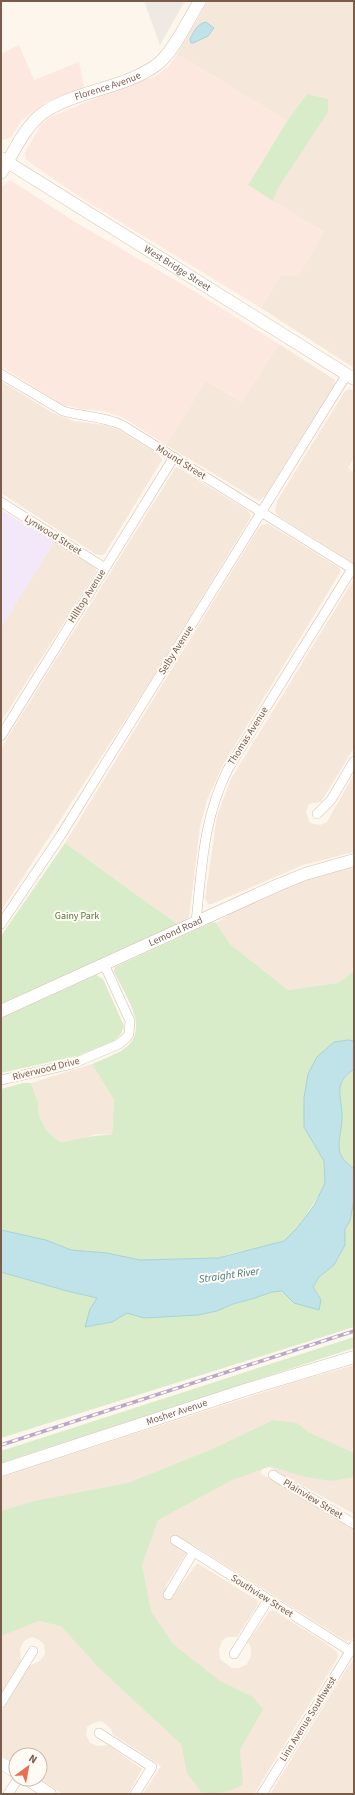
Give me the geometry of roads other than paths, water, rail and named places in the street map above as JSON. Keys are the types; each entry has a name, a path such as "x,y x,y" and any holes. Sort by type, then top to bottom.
{"street":[{"name":"Florence Avenue","path":"1,173 4,160 30,126 42,114 56,106 144,72 161,61 170,50 200,1"},
{"name":"West Bridge Street","path":"4,160 351,376"},
{"name":"Mound Street","path":"1,374 56,408 74,414 112,420 122,425 353,569"},
{"name":"Selby Avenue","path":"1,924 61,835 262,512 351,376"},
{"name":"Hilltop Avenue","path":"1,736 174,457"},
{"name":"Lynwood Street","path":"1,502 105,568"},
{"name":"Thomas Avenue","path":"196,922 204,840 208,820 219,787 228,769 353,569"},
{"path":"316,814 331,800 354,761"},
{"name":"Lemond Road","path":"1,1011 278,885 305,874 354,860"},
{"name":"Riverwood Drive","path":"1,1080 72,1064 119,1044 126,1038 130,1028 130,1021 104,964"},
{"name":"Mosher Avenue","path":"1,1470 245,1390 354,1358"},
{"name":"Plainview Street","path":"272,1474 354,1524"},
{"name":"Southview Street","path":"175,1540 268,1600 352,1649"},
{"path":"168,1595 193,1553"},
{"path":"234,1654 268,1600"},
{"name":"Linn Avenue Southwest","path":"262,1794 352,1649"},
{"path":"1,1703 33,1651"},
{"path":"100,1734 152,1767 135,1794"},
{"path":"39,1787 50,1794"}],"water":[{"path":"206,22 214,28 208,36 191,43 190,39 196,28 200,24"},
{"name":"Straight River","path":"349,1040 354,1041 354,1069 347,1075 340,1086 342,1119 339,1149 342,1157 354,1169 354,1199 350,1221 345,1229 345,1245 334,1265 319,1277 313,1287 321,1300 319,1310 294,1303 282,1291 272,1292 233,1304 217,1311 198,1315 144,1318 127,1313 112,1322 85,1327 90,1309 97,1298 1,1272 1,1230 46,1240 71,1250 107,1253 140,1260 218,1258 284,1241 298,1227 315,1204 325,1183 324,1161 304,1127 304,1098 308,1074 317,1057 334,1042"}],"railway":[{"path":"1,1445 354,1331"}],"park label":[{"name":"Gainy Park","path":"77,916"}]}
